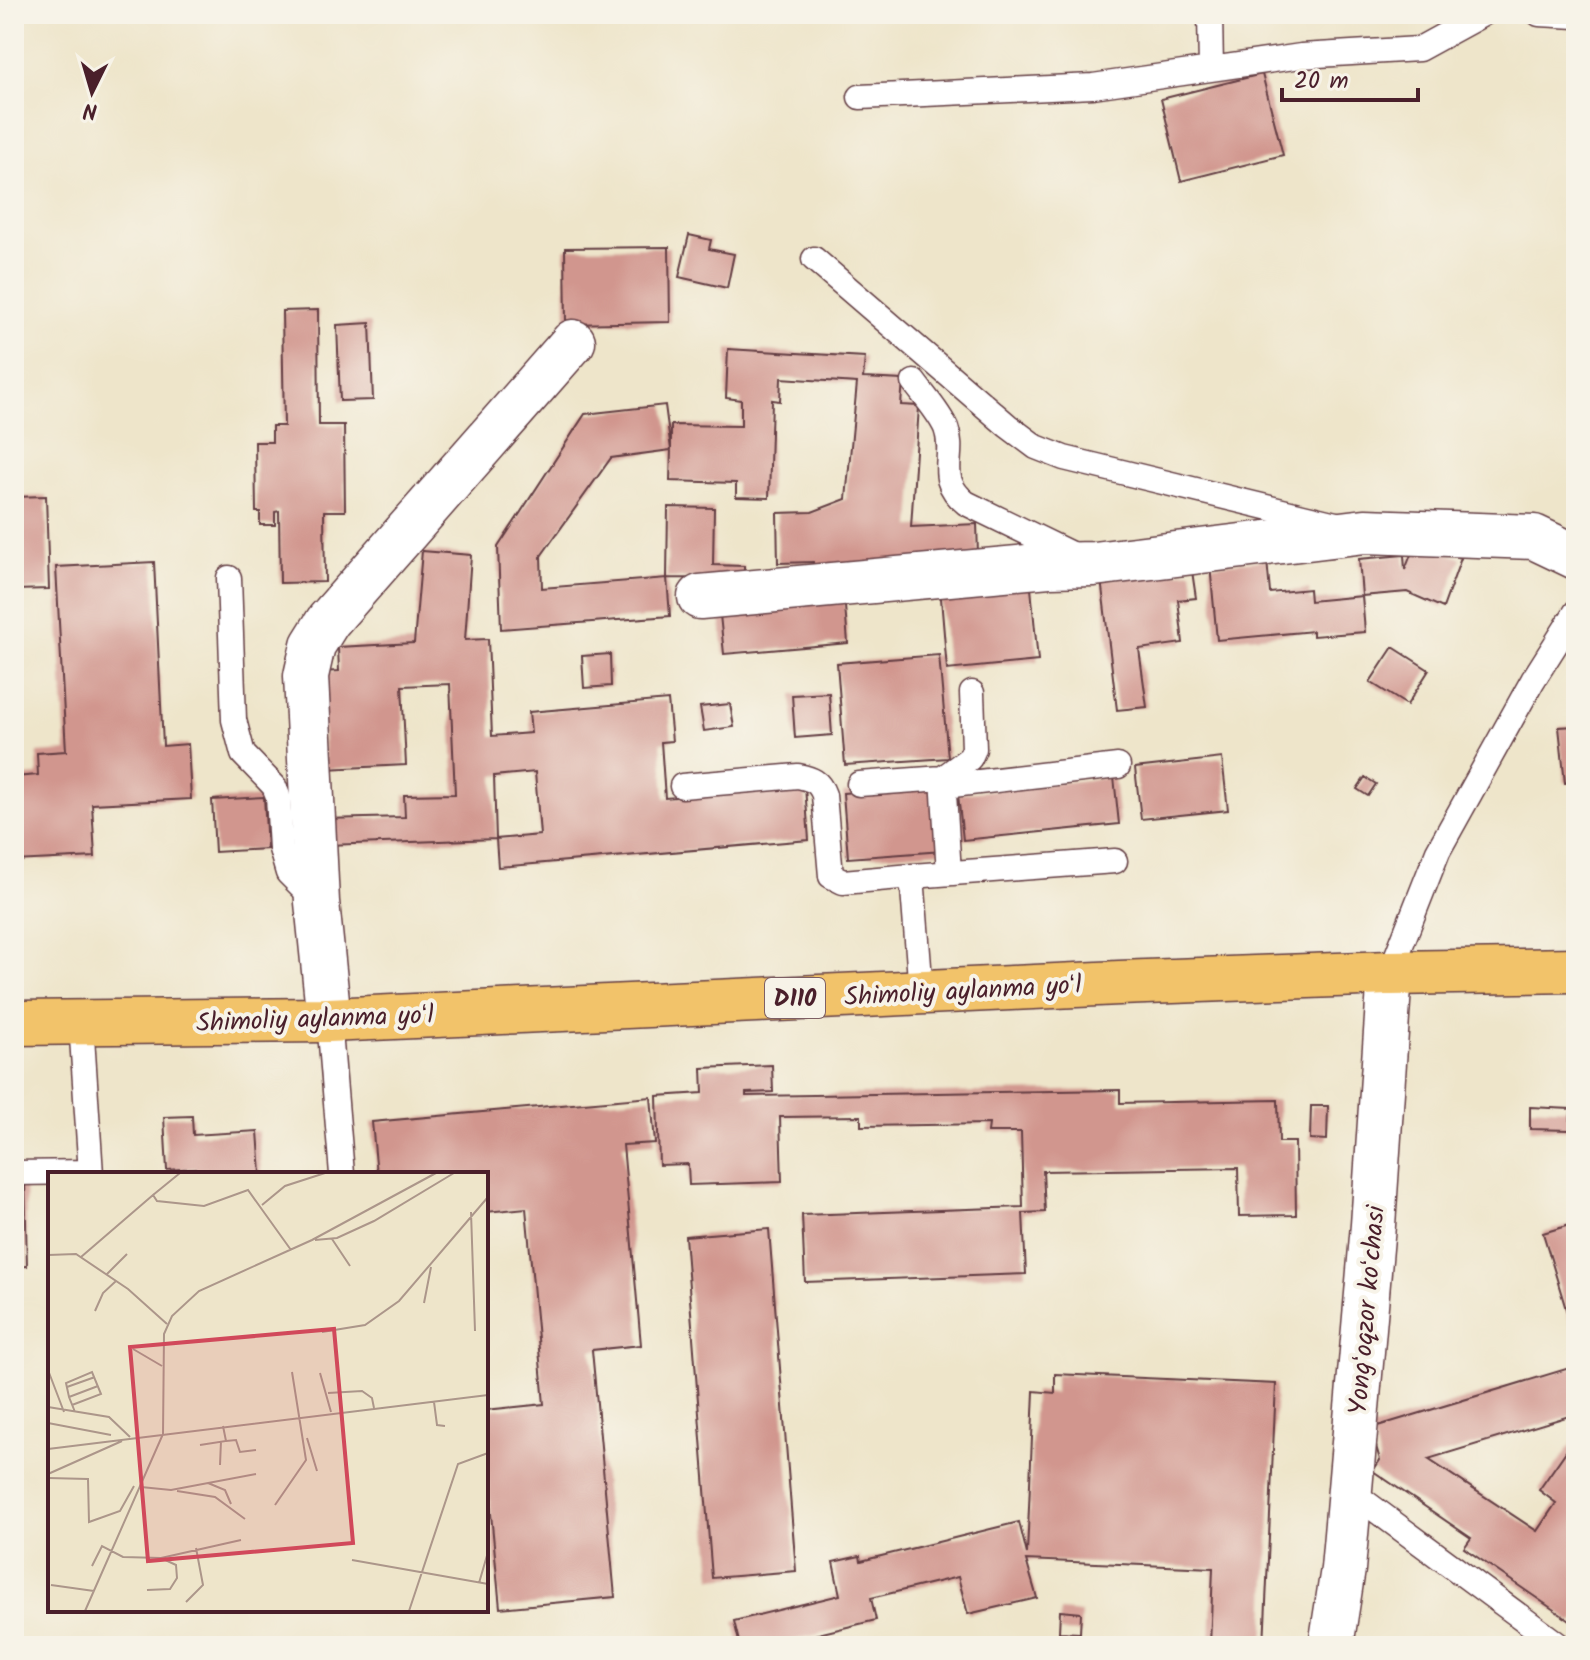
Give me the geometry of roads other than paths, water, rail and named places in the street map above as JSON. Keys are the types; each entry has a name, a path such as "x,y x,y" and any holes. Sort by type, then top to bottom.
{"main road":[{"name":"Shimoliy aylanma yoʻl","path":"14,1023 329,1020 1390,973 1576,970"}],"street":[{"path":"329,1020 317,902 306,676 313,645 328,621 573,342"},
{"path":"700,597 1049,565 1094,564 1365,531 1534,537 1576,557"},
{"name":"Yongʻoqzor koʻchasi","path":"1331,1646 1343,1569 1350,1491 1373,1225 1390,973"}],"lane":[{"path":"1210,14 1211,69"},
{"path":"860,97 1093,86 1301,56 1419,49 1483,14"},
{"path":"1539,14 1576,16"},
{"path":"814,259 1036,447 1064,458 1365,531"},
{"path":"914,382 948,434 948,480 954,494 966,503 1094,564"},
{"path":"229,578 237,737 243,754 274,786 278,796 281,849 288,873 317,902"},
{"path":"1390,973 1438,851 1533,680 1576,612"},
{"path":"944,782 970,758 974,749 972,693"},
{"path":"859,784 944,782 1118,766"},
{"path":"682,786 798,776 812,779 821,785 824,795 831,876 843,882 1115,861"},
{"path":"944,782 949,873"},
{"path":"912,876 921,992"},
{"path":"329,1020 342,1172"},
{"path":"81,1022 91,1172"},
{"path":"14,1173 48,1173"},
{"path":"1350,1491 1560,1646"}]}
